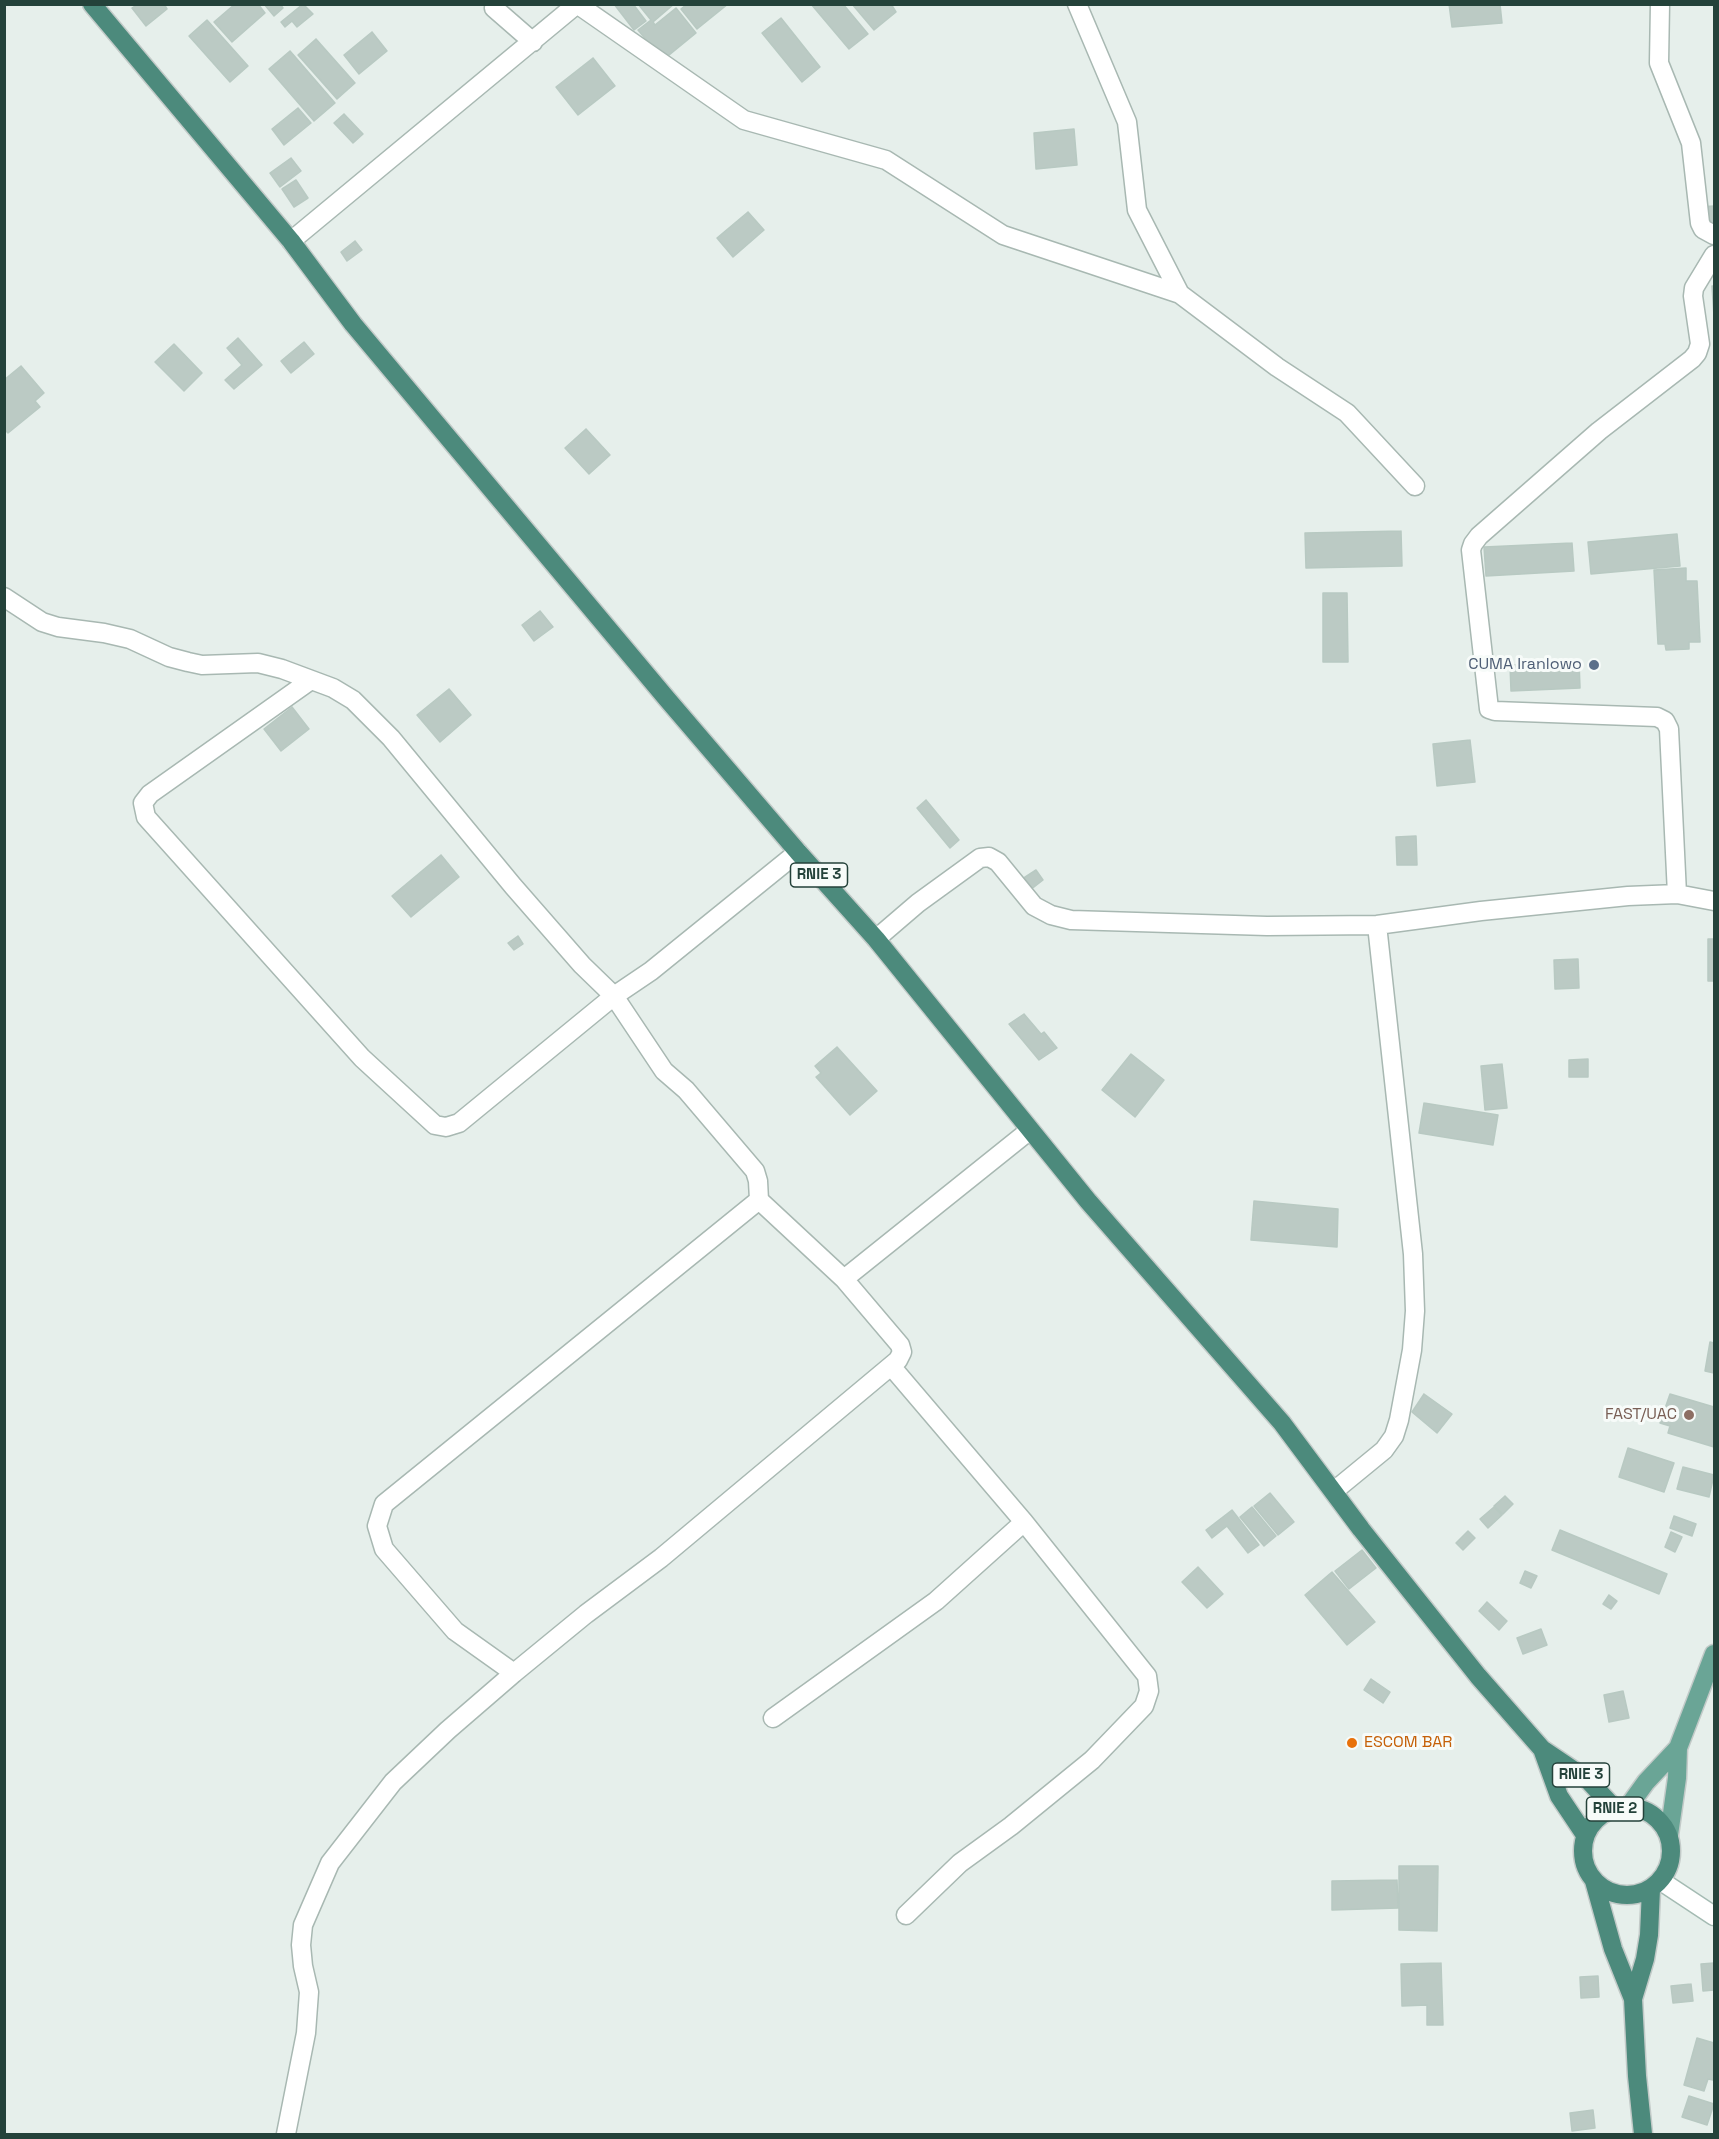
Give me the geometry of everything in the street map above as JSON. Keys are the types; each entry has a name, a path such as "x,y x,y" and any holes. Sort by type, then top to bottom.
{"highway":[{"name":"RNIE 3","path":"92,4 291,241 353,324 798,852 876,939 1088,1201 1282,1423 1361,1529 1478,1676 1542,1749 1588,1780 1622,1808"},
{"name":"RNIE 3","path":"1542,1749 1559,1796 1586,1836"},
{"name":"RNIE 2","path":"1633,1999 1647,1951 1656,1885 1669,1868 1672,1851 1669,1835 1660,1821 1647,1811 1622,1808 1602,1814 1592,1824 1582,1847 1583,1860 1594,1881 1613,1949 1633,1999 1643,2134"},
{"path":"1594,1881 1604,1889 1627,1896 1640,1894 1656,1885"}],"main road":[{"name":"RNIE 2","path":"1622,1808 1678,1748 1714,1654"},
{"name":"RNIE 2","path":"1669,1835 1677,1778 1678,1748"}],"street":[{"path":"495,4 494,8 533,42"},
{"path":"291,241 577,4 744,120 886,160 1003,235 1180,294 1277,367 1347,413 1415,486"},
{"path":"1077,4 1127,122 1137,210 1180,294"},
{"path":"1660,4 1659,63 1691,143 1700,223 1703,230 1714,235"},
{"path":"1677,894 1669,729 1665,721 1657,717 1489,709 1471,550 1479,536 1599,431 1692,359 1700,344 1693,296 1694,288 1714,255"},
{"path":"4,597 42,622 58,627 130,639 169,657 202,665 258,663 333,688 353,700 391,738 513,886 582,964 614,996 664,1071 686,1090 754,1171 758,1182 759,1200 844,1279 900,1345 902,1352 891,1366 661,1558 586,1614 514,1673 448,1730 393,1782 330,1863 303,1925 301,1945 309,2002 306,2033 286,2134"},
{"path":"311,680 150,794 143,803 146,817 362,1058 435,1125 446,1127 459,1123 614,996 651,971 798,852"},
{"path":"876,939 918,903 980,858 989,857 998,862 1034,906 1052,915 1071,920 1267,926 1377,925 1481,911 1628,896 1677,894 1714,901"},
{"path":"1334,1491 1384,1450 1394,1436 1412,1350 1415,1311 1413,1254 1377,925"},
{"path":"844,1279 1030,1130"},
{"path":"514,1673 455,1631 384,1549 377,1526 384,1504 759,1200"},
{"path":"891,1366 1024,1522 1147,1676 1149,1691 1144,1706 1092,1760 1011,1826 960,1863 906,1915"},
{"path":"773,1718 936,1601 1024,1522"},
{"path":"1656,1885 1714,1916"}],"building":[{"path":"138,4 164,4 167,9 146,26 132,8"},
{"path":"235,4 258,4 265,13 232,42 214,22"},
{"path":"264,4 280,4 283,8 274,16"},
{"path":"303,4 313,14 297,27 292,21 285,27 281,22"},
{"path":"614,4 633,4 646,21 634,30"},
{"path":"638,4 674,4 653,22 655,25 676,8 696,33 663,60 638,30 651,20"},
{"path":"687,4 728,4 697,29 681,9"},
{"path":"811,4 843,4 868,34 849,49"},
{"path":"852,4 891,4 896,12 874,30"},
{"path":"1449,4 1500,4 1502,23 1452,27"},
{"path":"781,18 820,67 802,82 762,33"},
{"path":"207,20 248,66 230,82 189,36"},
{"path":"372,32 387,51 359,74 344,55"},
{"path":"316,39 355,83 337,99 298,55"},
{"path":"290,51 335,103 314,121 269,69"},
{"path":"593,58 615,86 578,115 556,87"},
{"path":"298,108 311,123 284,145 272,129"},
{"path":"344,114 363,134 353,143 334,123"},
{"path":"1074,129 1077,165 1036,169 1034,133"},
{"path":"291,158 301,171 280,187 270,173"},
{"path":"296,180 308,198 294,207 282,189"},
{"path":"1714,206 1714,231 1698,207"},
{"path":"748,212 764,230 733,257 717,238"},
{"path":"355,241 362,250 347,261 341,252"},
{"path":"1712,286 1714,286 1714,316"},
{"path":"238,338 262,365 234,389 225,380 242,365 227,348"},
{"path":"304,342 314,354 291,373 281,361"},
{"path":"174,344 202,373 184,391 155,362"},
{"path":"21,366 44,393 35,401 40,407 8,433 4,429 4,380"},
{"path":"586,429 610,455 589,474 565,448"},
{"path":"1401,531 1402,566 1306,568 1305,533"},
{"path":"1677,534 1680,566 1591,574 1588,542"},
{"path":"1572,543 1574,571 1486,576 1484,547"},
{"path":"1686,568 1686,581 1697,581 1700,642 1689,642 1689,649 1666,650 1665,644 1658,644 1654,570"},
{"path":"1323,593 1347,593 1348,662 1323,662"},
{"path":"540,611 553,627 534,641 522,625"},
{"path":"1579,661 1580,688 1511,691 1510,665"},
{"path":"449,689 471,715 440,742 417,715"},
{"path":"292,707 309,729 281,751 264,729"},
{"path":"1470,740 1475,782 1437,786 1433,744"},
{"path":"926,800 959,840 950,848 917,808"},
{"path":"1416,836 1417,865 1397,865 1396,837"},
{"path":"441,855 459,877 411,917 392,896"},
{"path":"1036,870 1043,880 1025,894 1016,883"},
{"path":"518,936 523,944 514,950 508,943"},
{"path":"1708,939 1714,939 1714,981 1708,981"},
{"path":"1578,959 1579,988 1555,989 1554,960"},
{"path":"1024,1014 1041,1034 1044,1032 1057,1048 1039,1060 1009,1024"},
{"path":"837,1047 877,1091 850,1115 816,1077 821,1073 815,1066"},
{"path":"1131,1054 1164,1080 1135,1117 1102,1090"},
{"path":"1588,1059 1588,1077 1569,1077 1569,1060"},
{"path":"1502,1064 1507,1108 1485,1110 1481,1066"},
{"path":"1424,1103 1498,1115 1493,1145 1419,1133"},
{"path":"1254,1201 1338,1209 1337,1247 1251,1240"},
{"path":"1710,1342 1714,1343 1714,1373 1705,1371"},
{"path":"1424,1394 1452,1414 1437,1433 1412,1412"},
{"name":"FAST/UAC","path":"1670,1394 1714,1407 1714,1447 1668,1433 1670,1426 1660,1423"},
{"path":"1628,1448 1674,1463 1664,1492 1619,1477"},
{"path":"1683,1467 1714,1475 1709,1497 1677,1489"},
{"path":"1270,1493 1294,1522 1278,1535 1254,1506"},
{"path":"1505,1496 1513,1504 1503,1514 1494,1506"},
{"path":"1252,1507 1276,1536 1264,1546 1240,1517"},
{"path":"1494,1507 1502,1515 1488,1528 1480,1519"},
{"path":"1232,1510 1259,1545 1248,1553 1227,1526 1212,1538 1206,1530"},
{"path":"1674,1516 1696,1524 1692,1536 1670,1528"},
{"path":"1560,1530 1667,1574 1659,1594 1552,1550"},
{"path":"1468,1531 1475,1538 1463,1550 1456,1543"},
{"path":"1671,1532 1682,1537 1675,1552 1665,1547"},
{"path":"1362,1550 1376,1568 1349,1589 1335,1571"},
{"path":"1198,1567 1223,1594 1207,1608 1182,1582"},
{"path":"1525,1571 1537,1576 1531,1588 1520,1583"},
{"path":"1332,1572 1375,1622 1347,1645 1305,1595"},
{"path":"1609,1595 1617,1601 1611,1609 1603,1604"},
{"path":"1487,1602 1507,1621 1499,1630 1479,1611"},
{"path":"1541,1629 1547,1645 1523,1654 1517,1638"},
{"path":"1371,1679 1390,1692 1383,1703 1364,1690"},
{"path":"1623,1691 1629,1718 1609,1722 1604,1695"},
{"path":"1399,1866 1438,1866 1437,1931 1399,1930"},
{"path":"1397,1880 1398,1908 1332,1910 1332,1881"},
{"path":"1441,1963 1443,2025 1427,2025 1427,2005 1402,2006 1401,1964"},
{"path":"1714,1963 1714,1990 1703,1991 1701,1964"},
{"path":"1598,1976 1599,1997 1581,1998 1580,1977"},
{"path":"1691,1984 1693,2001 1673,2003 1671,1986"},
{"path":"1697,2038 1714,2043 1713,2080 1708,2079 1704,2091 1684,2085"},
{"path":"1689,2096 1714,2104 1707,2125 1682,2117"},
{"path":"1593,2110 1595,2128 1572,2131 1570,2113"}],"place":[{"name":"CUMA Iranlowo","path":"1594,665"},
{"name":"FAST/UAC","path":"1689,1415"},
{"name":"ESCOM BAR","path":"1352,1743"}]}
